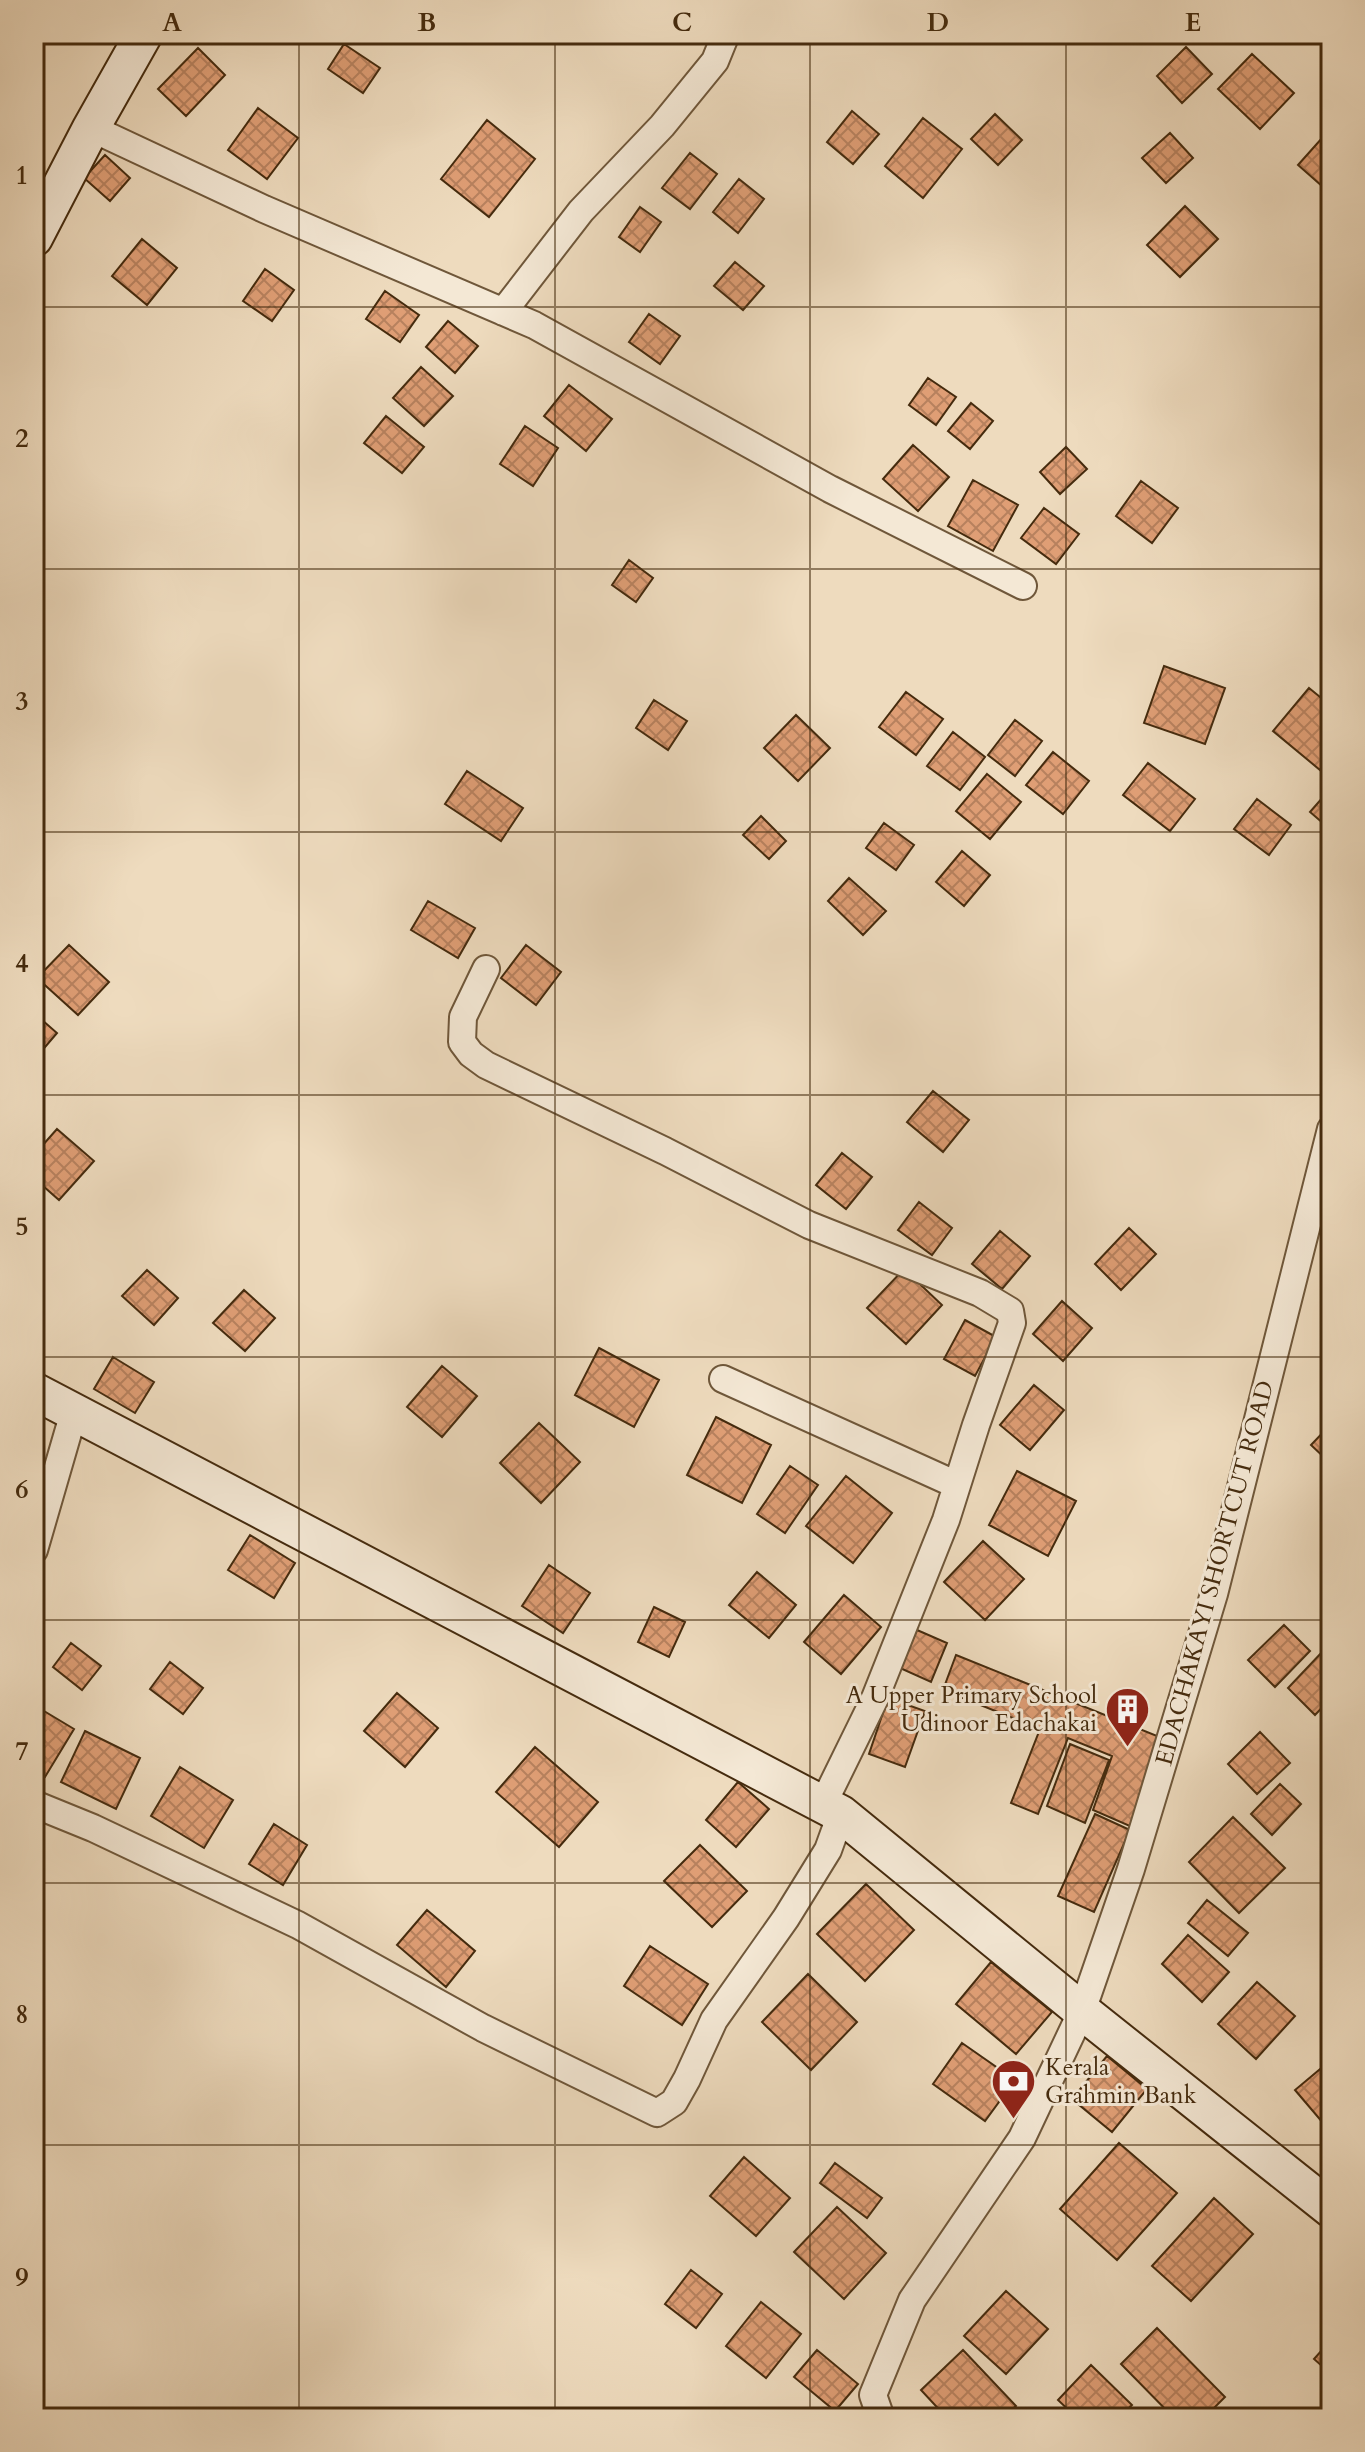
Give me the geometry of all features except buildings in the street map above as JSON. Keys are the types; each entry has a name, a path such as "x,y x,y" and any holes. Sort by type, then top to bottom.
{"main road":[{"path":"34,238 144,34"},
{"path":"34,1391 832,1809 1331,2209"}],"street":[{"path":"503,312 581,211 662,126 715,61 726,34"},
{"path":"91,128 264,209 534,325 830,489 1023,586"},
{"path":"34,1804 93,1828 298,1925 483,2028 657,2113 674,2102 714,2020 786,1918 828,1850 832,1809 946,1520 1012,1323 1010,1311 980,1293 809,1225 486,1065 471,1054 462,1042 463,1017 486,969"},
{"name":"EDACHAKAYI SHORTCUT ROAD","path":"881,2418 873,2395 912,2300 1022,2138 1082,2011 1131,1869 1214,1594 1331,1129"},
{"path":"723,1379 957,1485"},
{"path":"34,1550 74,1412"}],"place":[{"name":"A Upper Primary School Udinoor Edachakai","path":"1128,1748"},
{"name":"Kerala Grahmin Bank","path":"1014,2120"}]}
